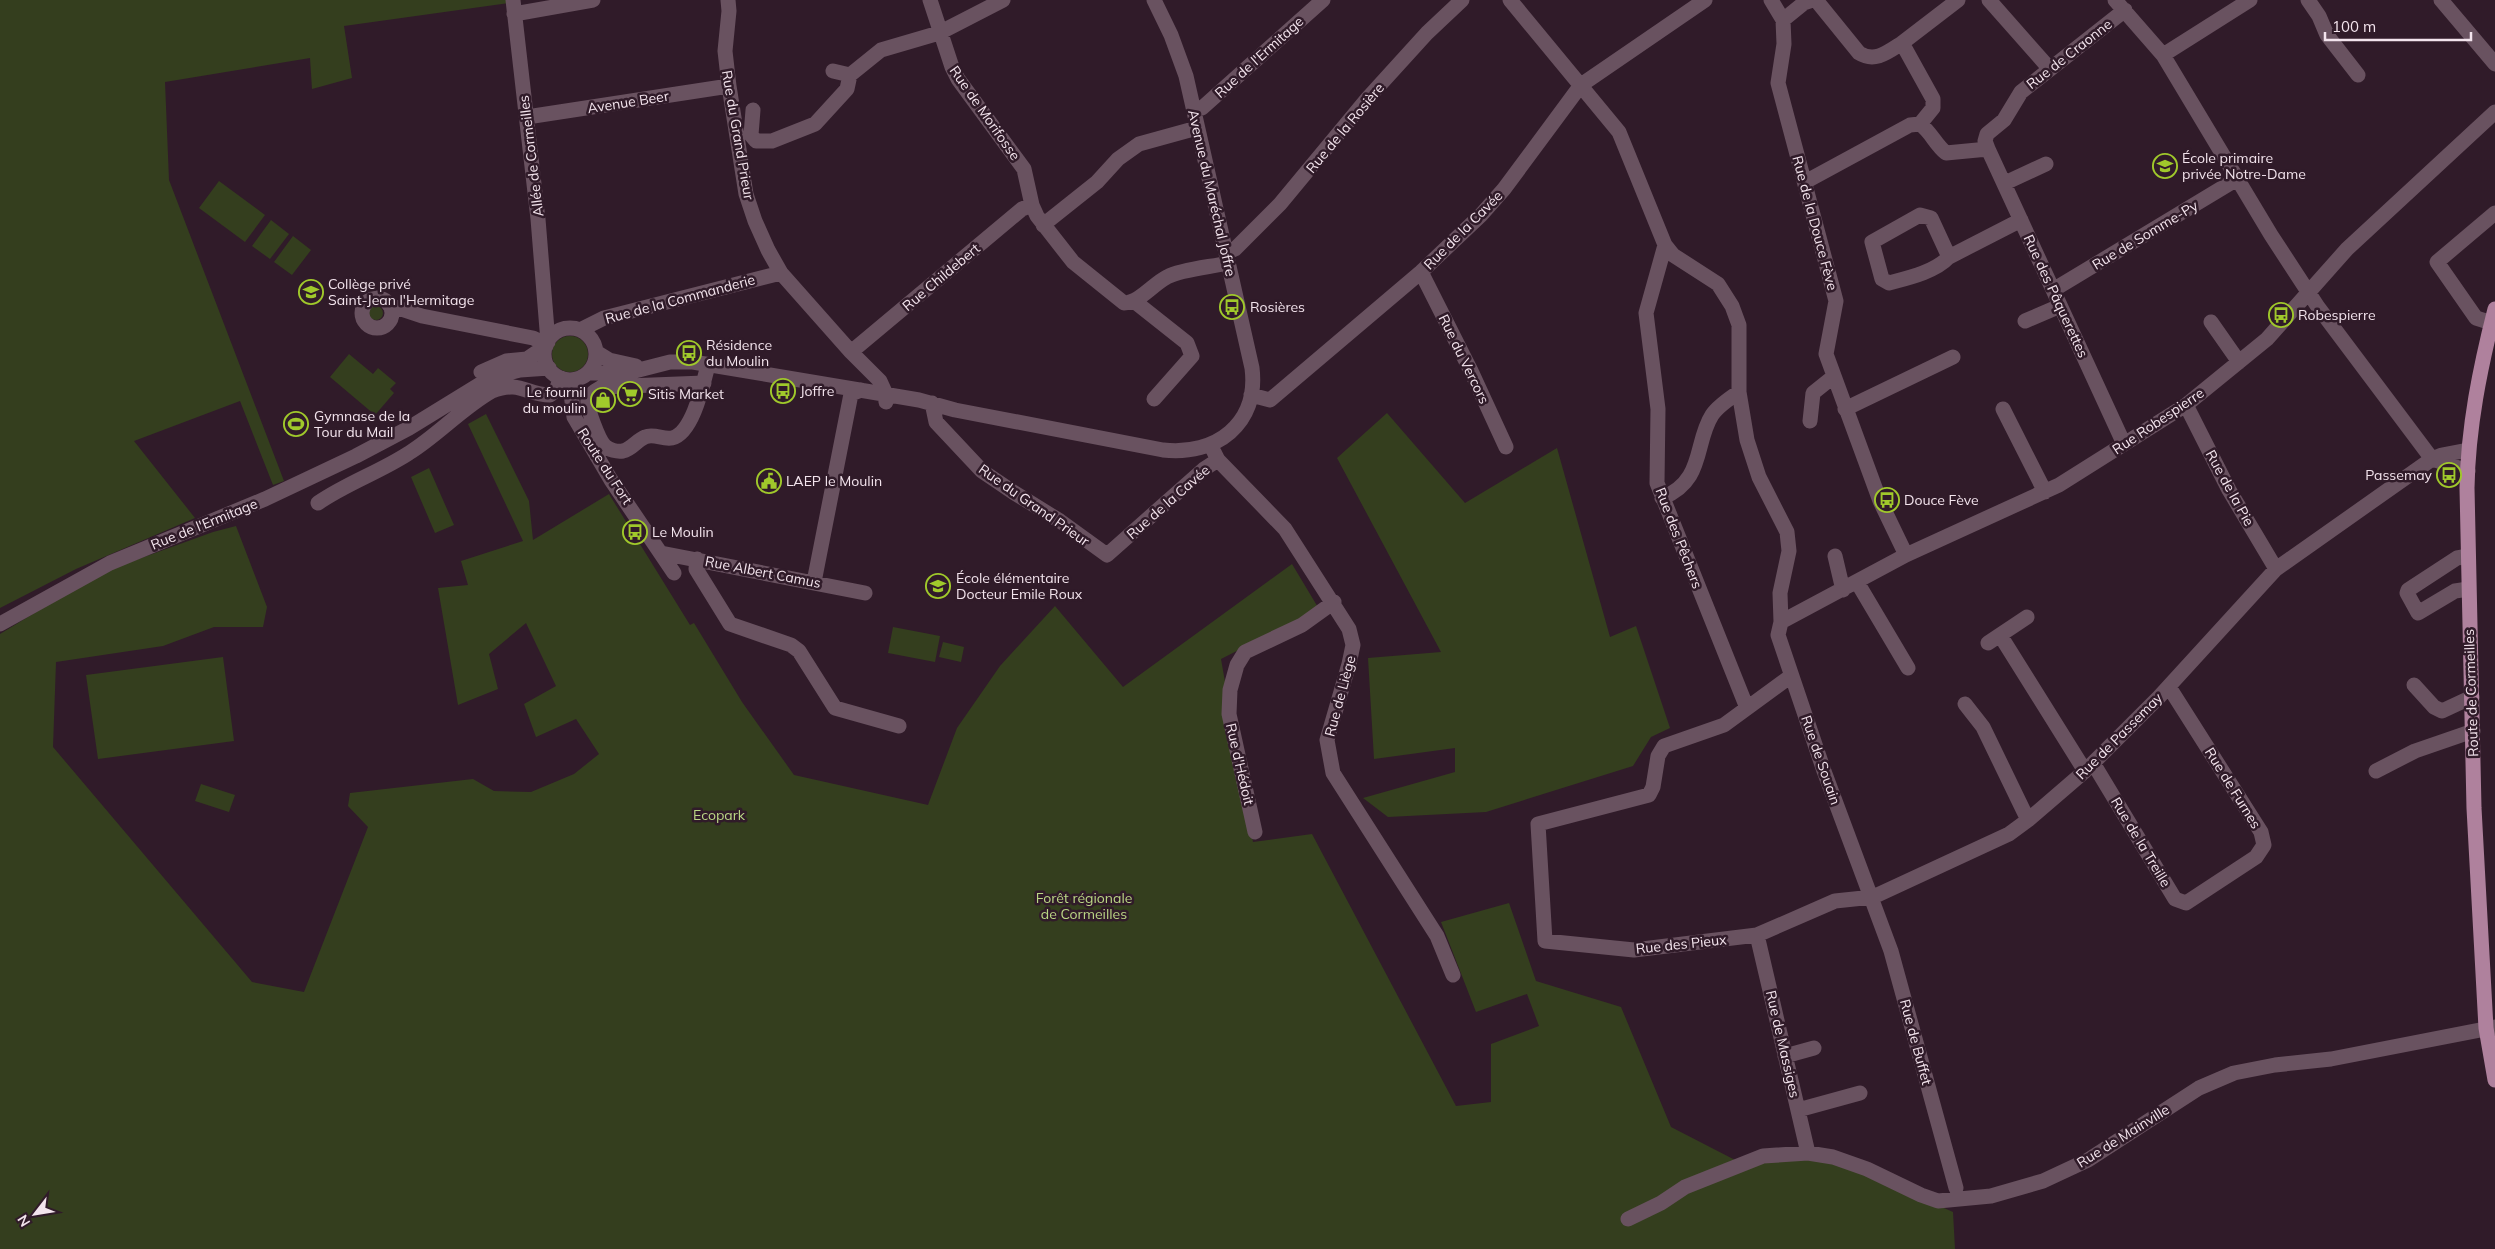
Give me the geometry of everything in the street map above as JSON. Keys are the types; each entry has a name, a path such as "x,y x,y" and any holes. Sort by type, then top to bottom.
{"main road":[{"name":"Route de Cormeilles","path":"2493,316 2482,361 2468,450 2468,589 2474,808 2495,1080"}],"street":[{"path":"514,7 593,0"},
{"name":"Rue du Grand Prieur","path":"728,0 729,12 724,51 746,194 768,250 781,272 851,352 880,381 886,399"},
{"name":"Rue de Morifosse","path":"930,0 939,33 958,79 1024,169 1032,205 1043,225 1073,262 1100,285 1124,303 1134,301"},
{"path":"736,128 752,117 751,136 756,141 772,141 810,126 821,119 847,89 850,75 881,50 939,33 1003,0"},
{"name":"Avenue du Maréchal Joffre","path":"886,399 901,397 932,406 1163,450 1192,450 1212,445 1235,426 1246,409 1251,395 1252,368 1194,110 1179,56 1154,0"},
{"name":"Rue de l'Ermitage","path":"1194,110 1202,108 1322,0"},
{"name":"Rue de la Rosière","path":"1227,258 1280,204 1366,99 1427,33 1462,0"},
{"path":"1510,0 1618,132 1665,245"},
{"name":"Rue de la Cavée","path":"1251,395 1270,400 1421,272 1493,203 1581,85 1705,0"},
{"name":"Rue de la Douce Fève","path":"1771,0 1783,20 1784,44 1778,84 1836,301 1826,354 1880,501 1906,555"},
{"path":"1783,20 1804,3 1815,0 1860,53 1866,57 1878,57 1902,43 1958,0"},
{"path":"1990,0 2049,68"},
{"path":"2163,56 2250,0"},
{"path":"2308,0 2319,16 2327,34 2358,75"},
{"path":"2443,1 2495,64"},
{"path":"2120,5 2163,56 2271,236 2309,290 2318,307 2432,459 2468,471"},
{"name":"Rue de Craonne","path":"1988,148 1985,141 1987,134 2004,120 2021,92 2120,5"},
{"name":"Allée de Cormeilles","path":"514,7 547,313 543,342"},
{"path":"1902,43 1933,99 1933,108 1920,124"},
{"path":"833,71 850,75"},
{"name":"Avenue Beer","path":"527,118 729,86"},
{"name":"Rue Robespierre","path":"1781,622 1906,555 2046,492 2186,405 2267,339 2347,249 2495,112"},
{"path":"1805,182 1910,125 1920,124 1926,128 1936,146 1946,153 1988,148"},
{"path":"1043,225 1098,182 1118,159 1139,144 1198,128"},
{"name":"Rue des Pâquerettes","path":"1988,148 2124,444"},
{"path":"2005,183 2046,164"},
{"name":"Rue de Somme-Py","path":"2053,290 2237,179"},
{"name":"Rue Childebert","path":"851,352 1022,208 1032,205"},
{"path":"2493,316 2476,318 2437,262 2495,213"},
{"path":"1949,257 1931,218 1920,215 1872,242 1882,280 1889,283 1916,276 2021,220"},
{"name":"Rue de Souain","path":"1665,245 1673,255 1718,284 1732,306 1739,325 1739,392 1747,440 1759,477 1787,532 1789,551 1780,594 1781,622 1778,635 1790,676 1873,897"},
{"name":"Rue des Pêchers","path":"1665,245 1646,313 1658,409 1657,483 1747,708"},
{"path":"1154,399 1192,356 1187,343 1134,301 1154,284 1169,275 1227,258"},
{"name":"Rue de la Commanderie","path":"580,330 604,318 781,272"},
{"name":"Rue du Vercors","path":"1421,272 1471,371 1506,447"},
{"path":"2025,321 2060,306"},
{"path":"390,312 407,311 422,316 543,342 562,330"},
{"path":"547,313 553,325 562,330 580,330 592,341 596,352 593,365 582,376"},
{"path":"2211,322 2239,362"},
{"path":"543,342 545,358 549,368 561,378 627,373 645,367 681,361 886,399"},
{"name":"Rue de l'Ermitage","path":"410,426 478,374 500,363 527,359 543,342"},
{"path":"596,352 619,363 645,367"},
{"path":"1845,409 1953,358"},
{"path":"704,383 602,387 588,399 588,406 602,442 610,450 624,451 647,436 669,439 676,436 693,412 704,383 708,365"},
{"name":"Rue de l'Ermitage","path":"0,624 110,563 279,493 356,456 492,377 520,370 549,368"},
{"name":"Route du Fort","path":"582,376 571,393 574,417 612,480 662,552 674,573"},
{"path":"1810,421 1813,394 1833,377"},
{"path":"318,502 336,491 392,464 411,452 492,391 512,387 550,395 556,390 561,378"},
{"path":"1662,498 1670,495 1689,476 1698,460 1713,413 1739,392"},
{"path":"814,582 856,393"},
{"name":"Avenue du Maréchal Joffre","path":"886,399 915,407 932,406"},
{"name":"Rue de la Pie","path":"2186,405 2230,490 2276,569"},
{"name":"Rue du Grand Prieur","path":"932,406 936,422 982,471 1060,521 1106,556"},
{"path":"2003,409 2046,492"},
{"name":"Rue de la Cavée","path":"1106,556 1204,469 1218,460 1212,445"},
{"name":"Rue de Passemay","path":"1757,935 1835,902 1873,897 1994,841 2028,820 2089,767 2168,687 2276,569 2432,459 2468,450"},
{"name":"Rue de Liège","path":"1218,460 1284,529 1334,602 1349,629 1353,645 1327,740 1334,772 1437,936 1453,976"},
{"name":"Rue Albert Camus","path":"662,552 865,593"},
{"path":"1835,556 1843,590"},
{"path":"2468,556 2456,558 2408,590 2407,593 2418,613 2455,591 2468,589"},
{"path":"697,559 696,569 730,624 791,644 799,652 835,708 898,726"},
{"path":"1857,582 1908,668"},
{"name":"Rue d'Hédoit","path":"1255,832 1229,714 1230,690 1237,664 1245,652 1302,625 1334,602"},
{"path":"2026,617 1994,639 2089,767"},
{"path":"1747,708 1790,676"},
{"path":"2414,685 2434,707 2442,711 2472,697"},
{"name":"Rue de Furnes","path":"2168,687 2261,832 2264,845 2256,857 2224,880"},
{"path":"1965,704 1983,726 2028,820"},
{"name":"Rue des Pieux","path":"1747,708 1724,726 1664,746 1658,756 1653,787 1649,795 1538,824 1545,941 1634,950 1757,935"},
{"path":"2376,771 2415,751 2473,731"},
{"name":"Rue de la Treille","path":"2089,767 2175,899 2186,903 2224,880"},
{"name":"Rue de Buffet","path":"1873,897 1891,951 1956,1188"},
{"name":"Rue de Massiges","path":"1757,935 1808,1153"},
{"name":"Rue de Mainville","path":"1628,1219 1661,1203 1685,1187 1762,1156 1808,1153 1833,1157 1867,1169 1921,1195 1938,1200 1992,1196 2043,1181 2088,1160 2199,1088 2234,1073 2275,1065 2331,1059 2490,1028"},
{"path":"1785,1056 1814,1048"},
{"path":"1798,1110 1860,1093"}],"green space":[{"path":"0,0 509,0 509,3 344,26 352,78 312,89 310,58 165,82 169,180 284,481 273,485 240,401 134,441 195,518 76,569 0,608"},
{"path":"219,181 265,215 245,242 199,208"},
{"path":"271,220 289,234 270,259 252,246"},
{"path":"293,236 311,250 292,275 274,262"},
{"path":"373,306 379,306 383,313 379,320 373,320 369,316 369,310"},
{"path":"570,336 577,337 583,341 587,347 587,361 583,367 577,371 570,372 563,371 557,367 553,361 552,354 553,347 557,341 563,337"},
{"path":"349,354 373,374 378,368 396,383 390,389 394,393 375,415 330,377"},
{"path":"1387,413 1465,503 1557,448 1610,637 1636,626 1670,728 1651,737 1633,766 1486,812 1388,817 1363,798 1455,772 1455,748 1374,759 1368,658 1441,652 1337,458"},
{"name":"Forêt régionale de Cormeilles","path":"486,414 529,501 533,540 609,494 690,625 694,623 742,702 794,775 928,805 957,728 1000,666 1055,606 1123,687 1292,564 1319,609 1221,659 1253,842 1312,834 1456,1106 1491,1102 1491,1044 1539,1026 1527,994 1476,1012 1441,922 1509,903 1536,981 1621,1007 1671,1127 1737,1161 1801,1157 1858,1170 1953,1212 1955,1249 0,1249 0,634 100,573 213,532 236,526 267,607 263,627 214,627 163,646 56,662 53,747 252,982 304,992 368,827 348,806 350,793 473,779 494,791 531,792 574,774 599,754 576,719 536,737 524,704 556,686 526,623 489,654 498,689 458,705 438,588 468,585 461,561 523,541 468,424"},
{"path":"429,468 454,525 435,533 411,477"},
{"path":"893,627 940,636 935,662 888,653"},
{"path":"943,642 964,647 961,662 939,657"},
{"path":"223,657 234,741 98,759 86,675"},
{"path":"201,784 235,795 229,812 195,801"}],"place":[{"name":"École primaire privée Notre-Dame","path":"2165,166"},
{"name":"Collège privé Saint-Jean l'Hermitage","path":"311,292"},
{"name":"Rosières","path":"1232,307"},
{"name":"Robespierre","path":"2281,315"},
{"name":"Résidence du Moulin","path":"689,353"},
{"name":"Joffre","path":"783,391"},
{"name":"Sitis Market","path":"630,394"},
{"name":"Le fournil du moulin","path":"603,400"},
{"name":"Gymnase de la Tour du Mail","path":"296,424"},
{"name":"Passemay","path":"2449,475"},
{"name":"LAEP le Moulin","path":"769,481"},
{"name":"Douce Fève","path":"1887,500"},
{"name":"Le Moulin","path":"635,532"},
{"name":"École élémentaire Docteur Emile Roux","path":"938,586"}],"park label":[{"name":"Ecopark","path":"719,815"}]}
